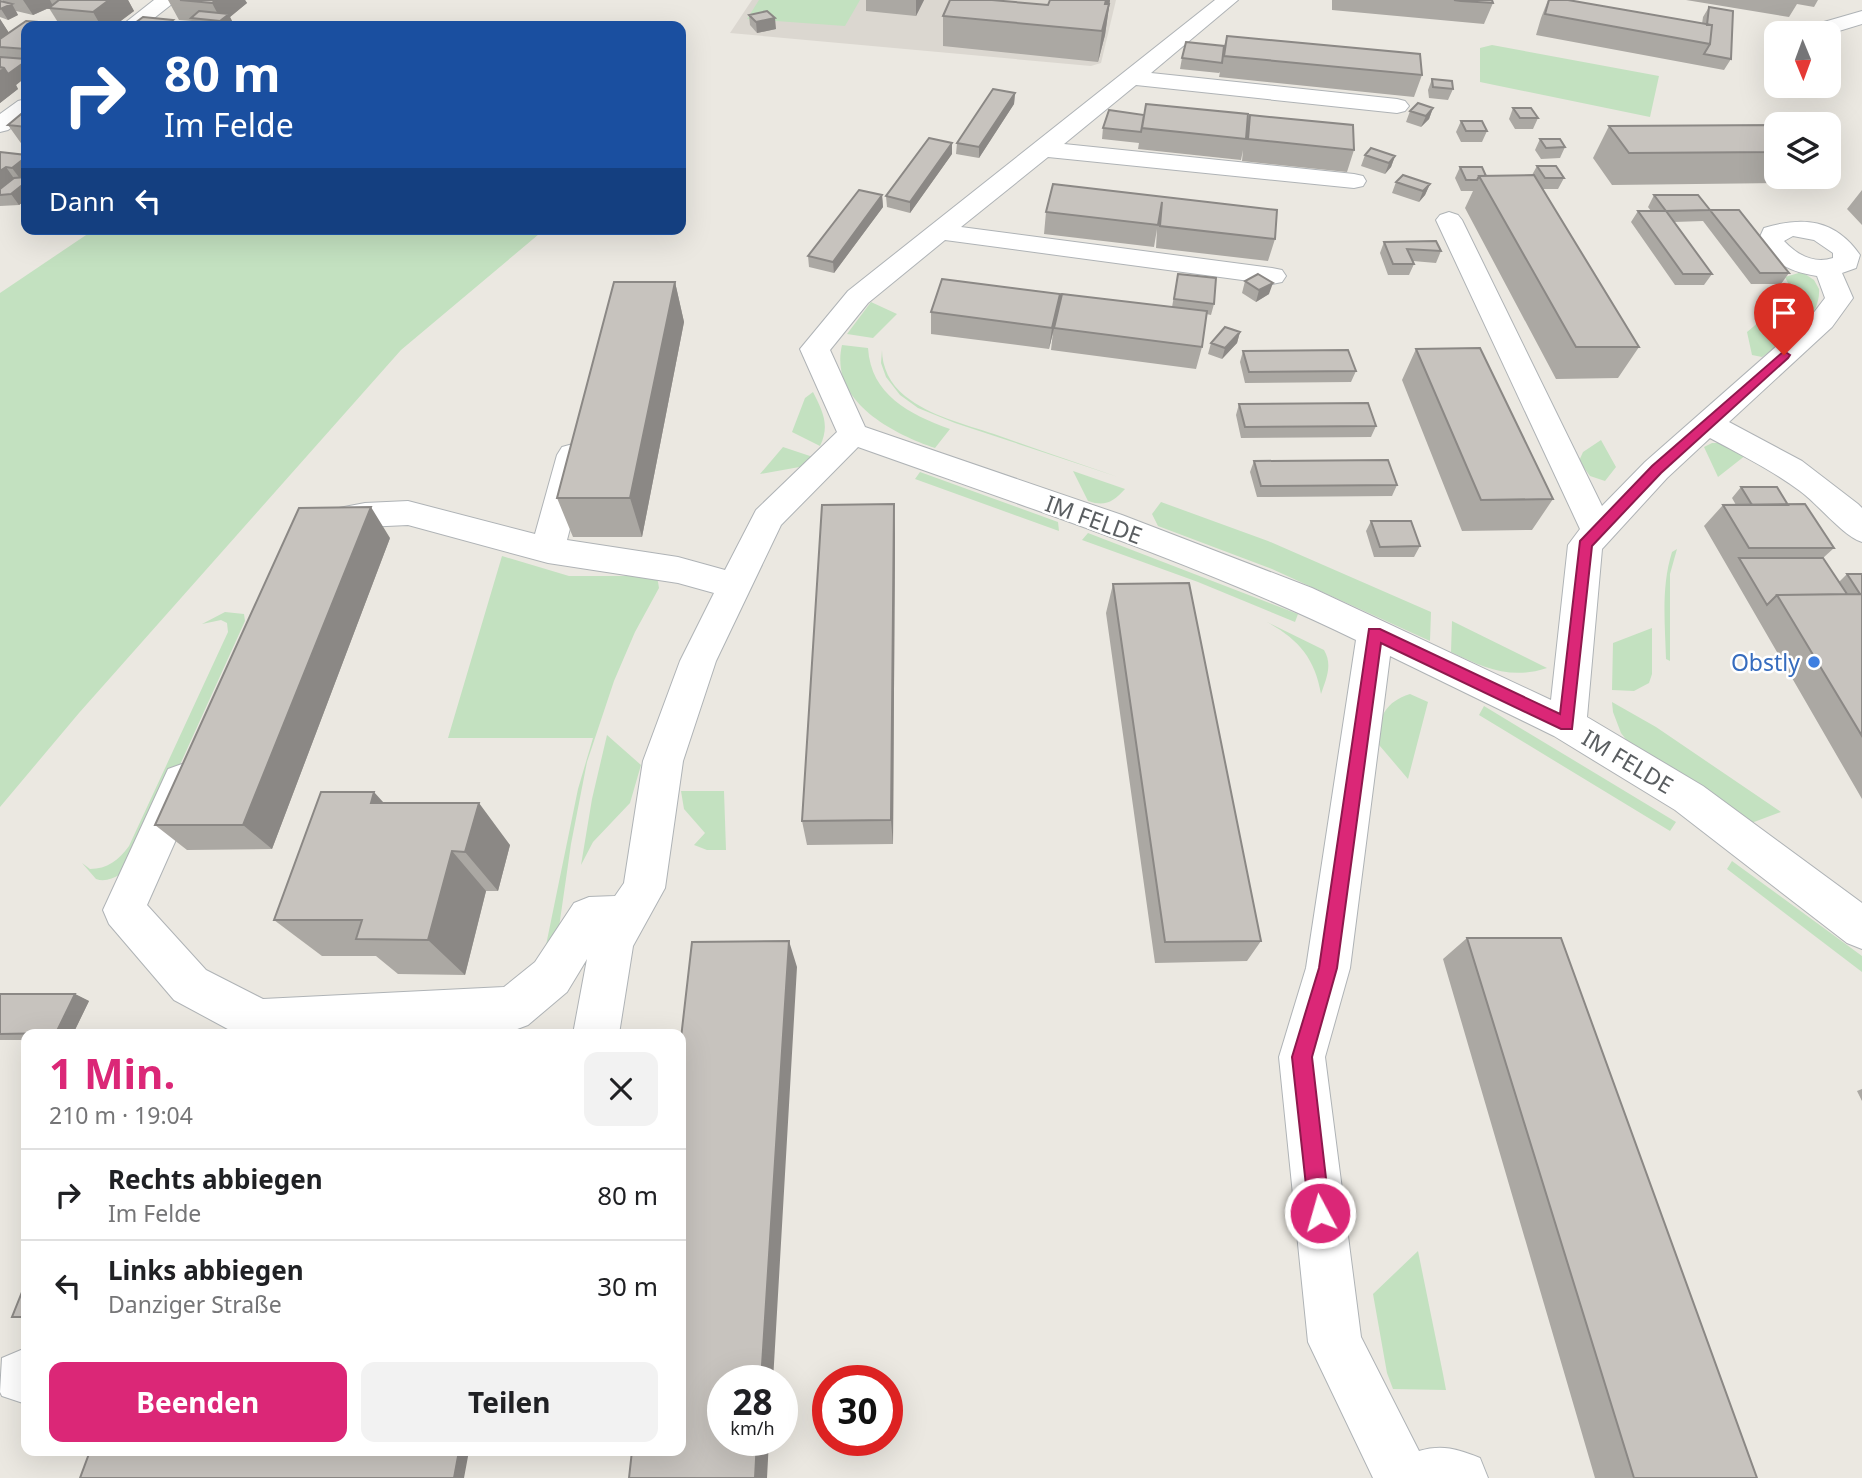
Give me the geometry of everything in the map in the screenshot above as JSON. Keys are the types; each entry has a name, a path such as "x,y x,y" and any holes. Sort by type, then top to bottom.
{"street":[{"path":"138,21 167,0"},
{"path":"597,1029 612,941 636,902 663,761 698,661 768,518 853,434 815,349 858,297 1223,5"},
{"path":"1841,24 1862,17"},
{"path":"1133,78 1397,106"},
{"path":"0,125 21,110"},
{"path":"1044,149 1354,181"},
{"path":"1450,220 1598,533"},
{"path":"940,232 1272,276"},
{"path":"1567,725 1585,545 1656,470 1822,321 1839,298 1827,268"},
{"path":"1708,424 1805,479 1836,502 1862,530"},
{"path":"548,550 579,431"},
{"name":"IM FELDE","path":"853,434 1135,533 1300,597 1567,725 1689,798 1862,929"},
{"path":"298,545 313,524 365,515 408,513 548,550 678,570 734,586"},
{"path":"1375,633 1328,968 1302,1057 1335,1342 1403,1478"},
{"path":"196,749 124,910 190,985 260,1023 512,1009 551,977 589,917 636,902"},
{"path":"1422,1478 1441,1474 1460,1478"}],"shaded area":[{"path":"752,0 1116,0 1101,63 1091,66 730,33"}],"green space":[{"path":"759,0 860,0 845,26 747,19"},
{"path":"1492,45 1659,76 1650,117 1480,82 1480,48"},
{"path":"86,235 538,235 401,350 79,713 0,807 0,293"},
{"path":"1802,272 1814,280 1819,289 1814,311 1800,329 1781,344 1762,357 1752,355 1747,332 1789,297 1791,289 1785,277"},
{"path":"871,302 897,314 873,338 847,334"},
{"path":"842,345 868,348 876,378 884,390 920,417 950,429 935,448 883,424 854,398 845,383 840,365"},
{"path":"882,350 885,369 891,381 905,396 925,409 1118,477 955,423 918,408 900,395 886,377 881,363"},
{"path":"813,392 825,425 820,446 792,432 805,398"},
{"path":"1601,440 1616,467 1605,481 1590,476 1579,461 1583,452"},
{"path":"1712,443 1722,443 1746,455 1718,477 1704,447"},
{"path":"783,447 813,457 805,466 760,474"},
{"path":"1073,471 1125,489 1108,502 1088,501"},
{"path":"920,472 1058,522 1059,531 915,479"},
{"path":"1161,502 1268,541 1431,612 1430,641 1272,569 1158,526 1152,514"},
{"path":"1088,533 1298,614 1295,622 1198,582 1082,540"},
{"path":"1677,549 1670,574 1670,661 1666,659 1665,592 1672,552"},
{"path":"502,556 569,576 657,576 659,588 635,632 614,681 587,762 571,844 555,955 544,955 578,789 593,738 448,738"},
{"path":"225,612 244,614 245,621 136,862 112,878 96,879 82,863 90,869 102,867 121,856 129,846 228,632 227,623 221,620 202,624"},
{"path":"1452,621 1547,668 1521,673 1498,670 1451,652"},
{"path":"1267,622 1324,650 1328,667 1321,694 1314,670 1303,651 1288,635"},
{"path":"1652,628 1652,674 1649,683 1634,691 1612,690 1613,643"},
{"path":"1410,694 1428,702 1408,779 1374,739 1389,706"},
{"path":"1612,702 1656,727 1781,812 1746,825 1637,754 1621,733"},
{"path":"1484,706 1676,822 1670,831 1479,715"},
{"path":"607,735 641,765 630,803 593,842 581,865 592,799"},
{"path":"681,791 724,791 726,850 707,850 694,845 705,833 684,809"},
{"path":"1732,861 1862,956 1862,972 1727,869"},
{"path":"1418,1251 1446,1390 1393,1389 1387,1373 1373,1294"}],"building":[{"path":"59,0 109,0 93,12 49,8"},
{"path":"180,0 216,0 212,3"},
{"path":"950,0 992,0 1048,5 1050,0 1106,0 1105,4 1109,4 1102,31 943,16"},
{"path":"1454,0 1492,0 1493,3 1461,1"},
{"path":"1549,0 1568,0 1712,25 1710,44 1545,14"},
{"path":"0,1 12,4 0,9"},
{"path":"1709,7 1733,11 1731,59 1704,54 1710,44 1712,25 1707,25"},
{"path":"199,11 229,14 220,21 191,18"},
{"path":"767,11 775,18 756,22 749,15"},
{"path":"143,17 173,20 172,21 138,21"},
{"path":"21,24 21,49 0,47 0,39"},
{"path":"1227,36 1420,54 1422,75 1224,56"},
{"path":"1186,42 1224,46 1222,63 1182,58"},
{"path":"0,57 21,59 21,65 8,74 0,67"},
{"path":"1432,79 1452,81 1453,89 1433,87"},
{"path":"993,89 1015,93 979,147 957,143"},
{"path":"1418,103 1433,108 1426,116 1410,111"},
{"path":"1146,104 1248,114 1246,139 1142,128"},
{"path":"1513,108 1531,108 1538,118 1520,118"},
{"path":"1109,110 1144,115 1141,132 1103,128"},
{"path":"21,114 21,126 8,125"},
{"path":"1250,115 1353,125 1354,150 1248,139"},
{"path":"1461,121 1482,121 1487,131 1466,131"},
{"path":"1764,125 1764,152 1629,153 1609,126"},
{"path":"929,138 952,143 910,202 886,196"},
{"path":"1540,139 1560,139 1565,147 1546,148"},
{"path":"1371,148 1395,156 1389,163 1365,155"},
{"path":"0,152 21,154 21,161 12,168 6,167 0,171"},
{"path":"1537,166 1556,166 1564,178 1545,178"},
{"path":"1460,167 1482,167 1486,176 1479,176 1477,180 1466,180"},
{"path":"1403,175 1430,184 1423,191 1396,182"},
{"path":"1534,175 1639,347 1576,347 1479,176"},
{"path":"21,177 21,186 11,194 0,195 0,189 14,178"},
{"path":"1053,184 1277,210 1275,239 1160,226 1162,202 1158,225 1046,212"},
{"path":"859,190 882,195 833,262 808,256"},
{"path":"1654,195 1698,195 1710,210 1666,211"},
{"path":"1710,210 1739,210 1789,273 1760,273"},
{"path":"1638,211 1666,211 1712,274 1683,274"},
{"path":"1436,241 1441,251 1407,249 1414,264 1393,264 1384,242"},
{"path":"1178,274 1216,278 1214,304 1174,299"},
{"path":"1258,274 1273,283 1259,290 1245,281"},
{"path":"942,279 1060,294 1052,328 931,312"},
{"path":"614,282 675,282 630,498 557,498"},
{"path":"1062,294 1207,311 1202,347 1054,328"},
{"path":"1225,327 1240,332 1225,348 1211,343"},
{"path":"1480,348 1553,499 1481,500 1416,349"},
{"path":"1348,350 1356,371 1249,372 1243,351"},
{"path":"1368,403 1376,426 1245,427 1239,404"},
{"path":"1388,460 1397,485 1261,486 1254,461"},
{"path":"1741,487 1777,487 1788,505 1752,505"},
{"path":"894,504 891,820 802,821 822,505"},
{"path":"1805,504 1834,548 1749,548 1723,505"},
{"path":"371,507 243,825 155,825 299,508"},
{"path":"1371,521 1411,521 1420,546 1380,547"},
{"path":"1739,558 1823,558 1847,594 1777,595 1767,605"},
{"path":"1847,574 1862,574 1862,594 1860,594"},
{"path":"1189,583 1261,941 1165,942 1113,584"},
{"path":"1862,594 1862,736 1777,595"},
{"path":"321,792 374,792 371,803 479,803 465,852 452,851 428,940 356,939 362,920 274,920"},
{"path":"1467,938 1561,938 1757,1478 1634,1478"},
{"path":"789,941 762,1365 707,1365 707,1456 756,1456 755,1478 629,1478 631,1456 686,1456 686,1029 682,1029 692,942"},
{"path":"0,994 75,994 58,1029 21,1029 21,1034 0,1034"},
{"path":"21,1294 21,1317 12,1317"},
{"path":"88,1456 458,1456 454,1478 80,1478"}],"place":[{"name":"Obstly","path":"1814,662"}],"route":[{"path":"1320,1213 1302,1057 1328,968 1375,633 1567,725 1585,545 1656,470 1784,355"}]}
